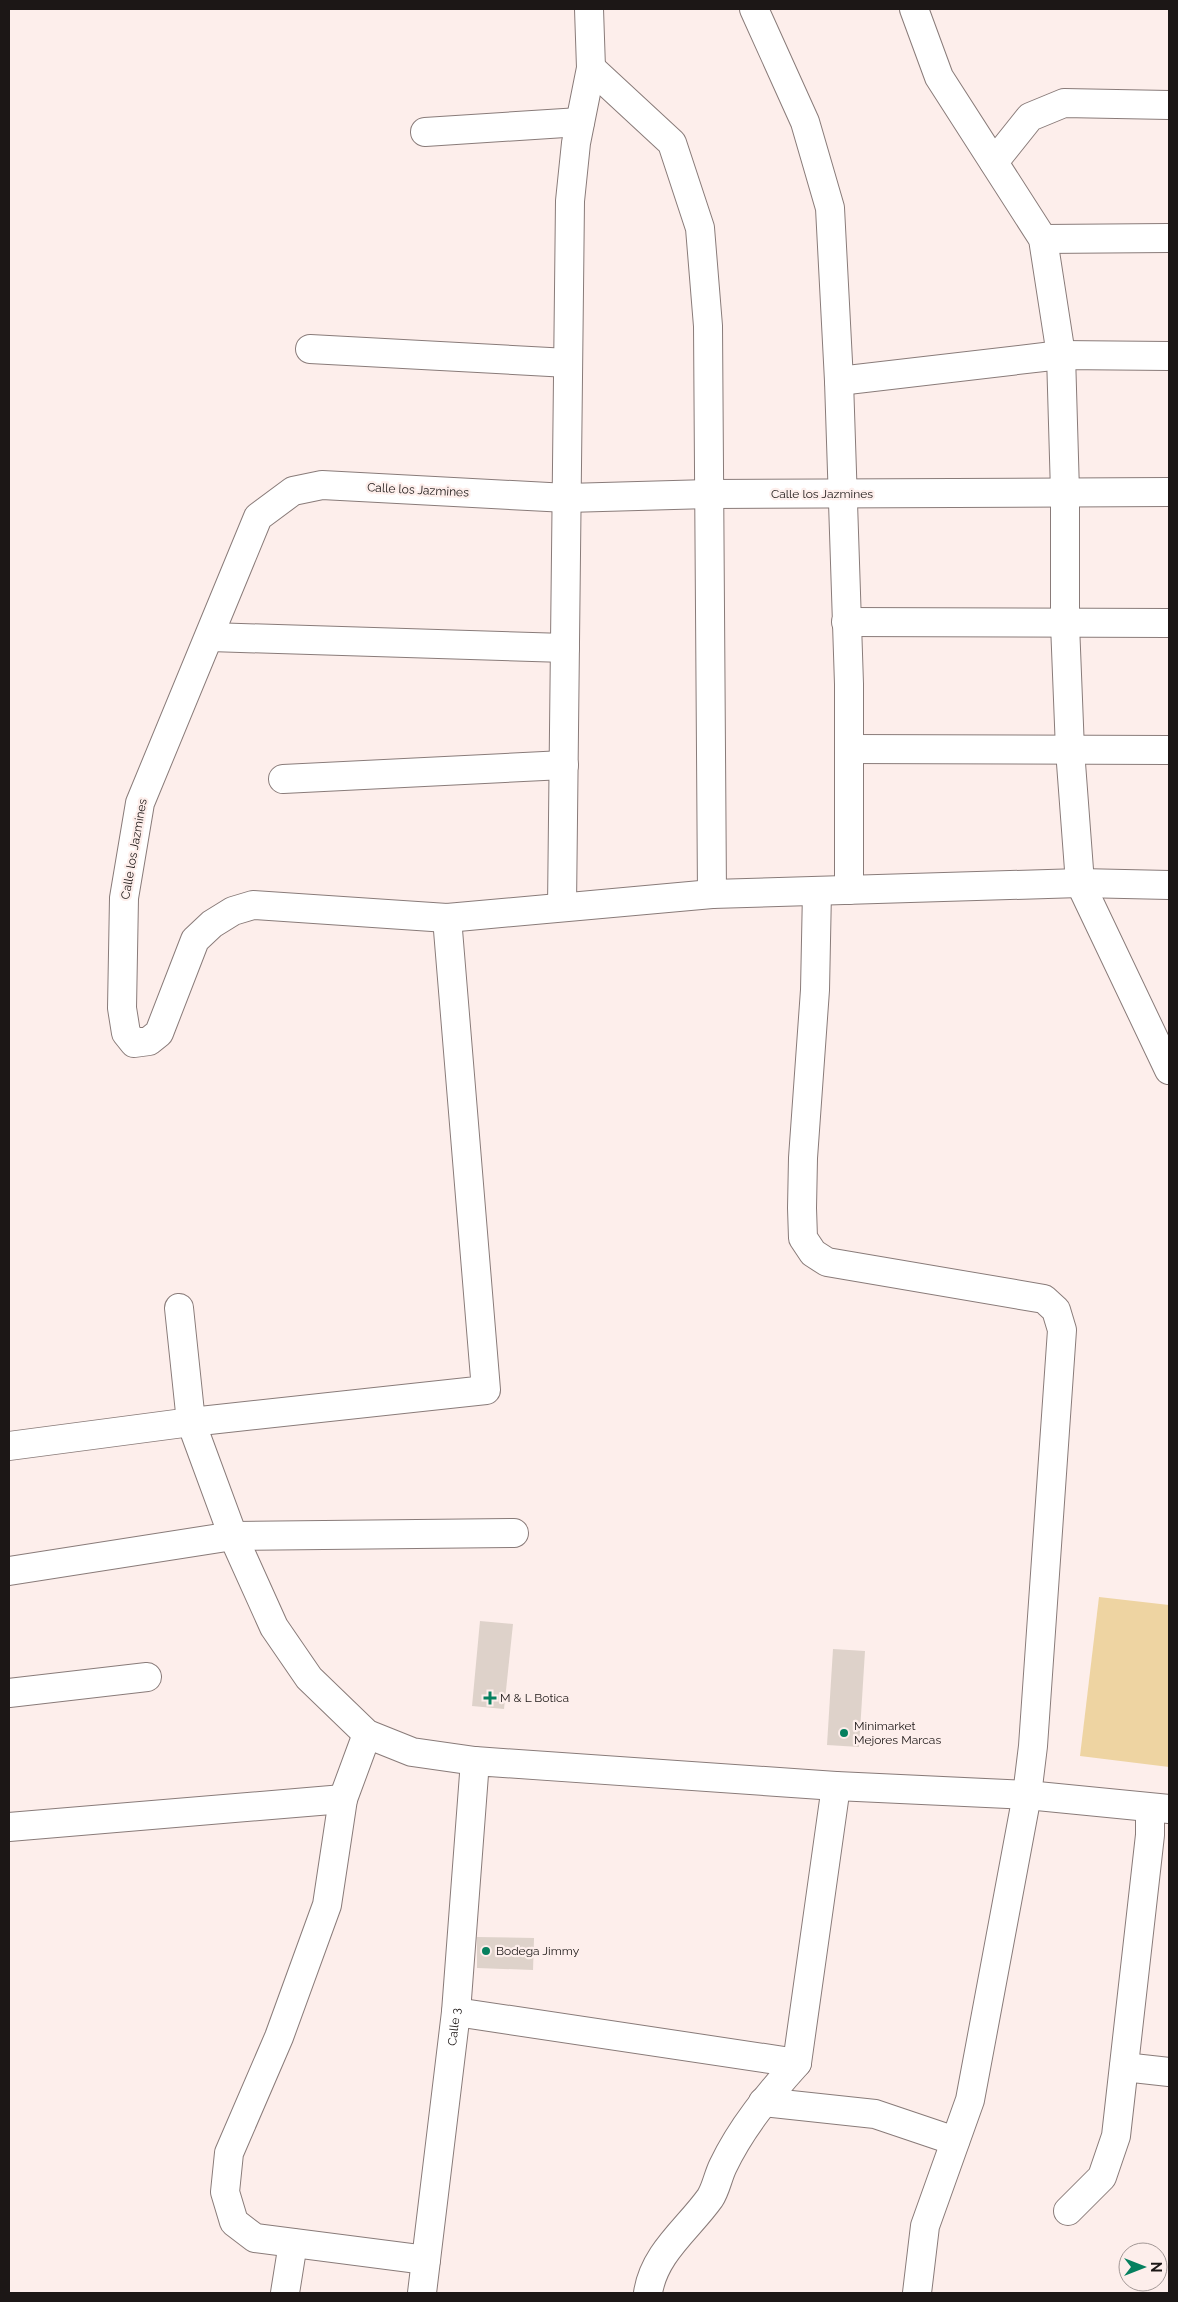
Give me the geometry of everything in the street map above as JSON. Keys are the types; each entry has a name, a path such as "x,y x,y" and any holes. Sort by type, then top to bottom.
{"street":[{"path":"562,907 570,201 580,122 591,68 589,9"},
{"path":"754,9 805,122 830,208 839,381 846,622 849,749 849,890"},
{"path":"914,9 939,77 1043,240 1061,355 1065,492 1065,624 1070,750 1080,883 1169,1070"},
{"path":"591,68 672,144 700,228 708,326 712,894"},
{"path":"994,162 1030,117 1064,103 1169,105"},
{"path":"424,132 580,122"},
{"path":"1043,240 1169,238"},
{"path":"310,348 568,363"},
{"path":"839,381 1061,355 1169,356"},
{"name":"Calle los Jazmines","path":"447,918 253,905 233,911 212,924 195,940 160,1033 149,1041 134,1043 126,1033 122,1008 124,898 140,803 258,517 293,491 322,485 567,498 709,494 1169,492"},
{"path":"846,622 1169,623"},
{"path":"210,637 565,648"},
{"path":"849,749 1169,750"},
{"path":"283,779 564,765"},
{"path":"9,1446 191,1422 486,1390 447,918 712,894 1080,883 1169,886"},
{"path":"817,891 815,990 803,1158 803,1238 813,1253 827,1262 1044,1299 1056,1310 1062,1330 1033,1746 1027,1794 970,2100 925,2226 917,2293"},
{"path":"179,1308 191,1422 233,1536 274,1627 309,1678 366,1734 412,1752 475,1761 836,1786 1027,1794 1160,1809 1150,1835 1116,2136 1102,2177 1068,2210"},
{"path":"9,1571 233,1536 514,1533"},
{"path":"9,1693 147,1677"},
{"path":"366,1734 343,1799 327,1905 279,2037 229,2153 225,2192 234,2222 255,2238 426,2260"},
{"name":"Calle 3","path":"422,2293 456,2012 475,1761"},
{"path":"648,2293 658,2264 668,2246 711,2196 723,2165 763,2102 797,2063 836,1786"},
{"path":"9,1827 343,1799"},
{"path":"456,2012 797,2063"},
{"path":"1124,2067 1169,2072"},
{"path":"763,2102 874,2114 955,2141"},
{"path":"285,2293 293,2243"}],"shaded area":[{"path":"1099,1597 1169,1605 1169,1767 1080,1756"}],"building":[{"path":"480,1621 513,1624 504,1709 472,1706"},
{"path":"833,1649 865,1651 859,1747 827,1745"},
{"path":"477,1937 534,1938 533,1970 477,1968"}],"place":[{"name":"M & L Botica","path":"490,1698"},
{"name":"Minimarket Mejores Marcas","path":"844,1733"},
{"name":"Bodega Jimmy","path":"486,1951"}]}
